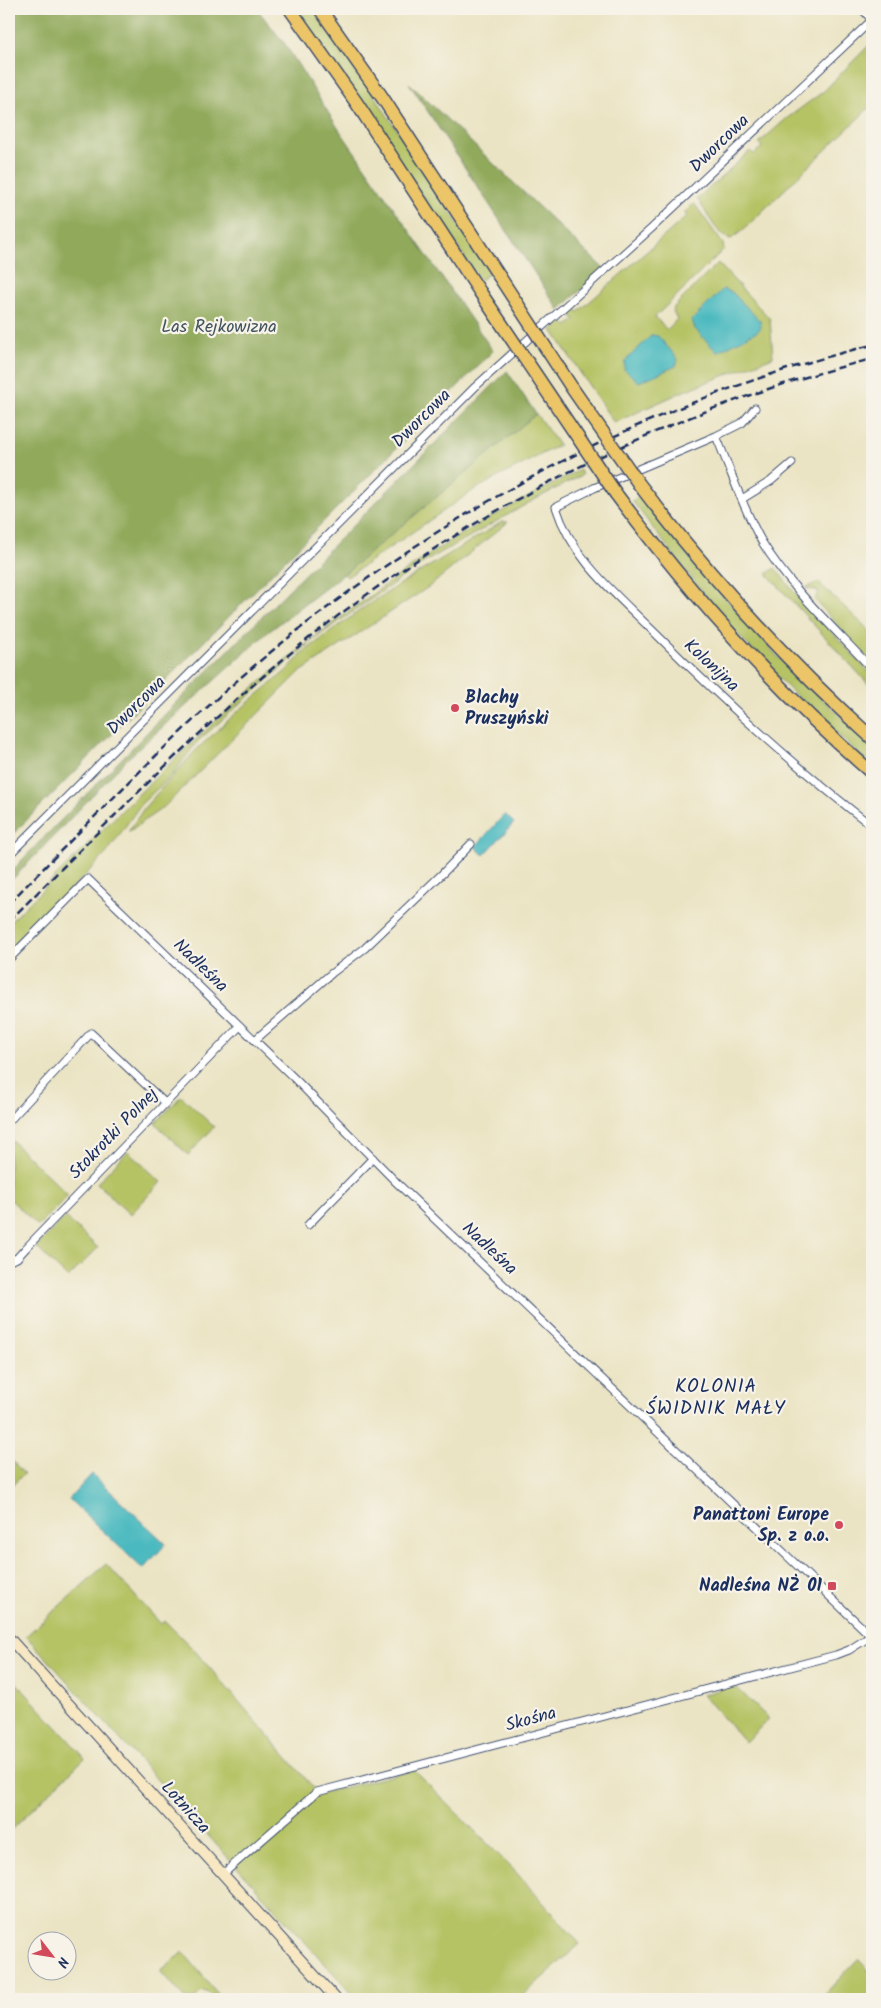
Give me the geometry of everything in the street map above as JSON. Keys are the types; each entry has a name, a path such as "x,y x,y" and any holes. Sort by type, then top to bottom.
{"highway":[{"path":"290,9 356,102 480,292 616,494 671,566 746,651 814,720 872,773"},
{"path":"320,9 382,97 572,388 639,484 688,546 750,618 815,685 872,738"}],"main road":[{"name":"Lotnicza","path":"9,1638 336,1999"}],"street":[{"path":"862,9 872,20"},
{"name":"Dworcowa","path":"9,855 475,387 667,215 872,20"},
{"path":"755,408 742,423 716,436 753,526 772,558 802,594 872,669"},
{"name":"Kolonijna","path":"716,436 588,490 556,507 570,541 592,570 684,662 824,789 872,826"},
{"path":"742,499 771,481 792,463"},
{"path":"255,1040 332,973 365,948 471,844"},
{"name":"Nadleśna","path":"9,959 88,879 374,1158 872,1637"},
{"name":"Stokrotki Polnej","path":"9,1261 22,1253 240,1026"},
{"path":"9,1120 92,1032 165,1103"},
{"path":"308,1225 374,1158"},
{"name":"Skośna","path":"223,1874 318,1792 836,1655 872,1637"}],"green space":[{"name":"Las Rejkowizna","path":"9,9 257,9 285,44 338,128 493,351 9,838"},
{"path":"295,9 313,9 378,101 490,273 480,280"},
{"path":"872,42 872,105 742,231 731,239 725,237 716,228 697,199 750,151 754,154 762,147 759,143 786,119 824,91"},
{"path":"409,83 604,269 559,310"},
{"path":"694,203 723,244 724,249 655,317 667,330 677,319 673,312 674,307 718,263 770,319 773,357 684,391 614,423 552,330 562,321 567,326 575,320 571,314 576,309 578,312 687,216 684,213"},
{"path":"507,371 536,414 344,574 267,633 127,759 9,883 9,875 21,861"},
{"path":"536,414 559,445 474,490 347,577 344,574"},
{"path":"580,470 582,475 421,564 314,639 198,741 171,776 141,804 106,854 9,952 9,923 173,760 277,668 366,598 436,550 490,518"},
{"path":"641,495 709,580 778,657 872,746 872,766 782,682 722,616 632,501"},
{"path":"502,522 508,522 430,586 299,673 164,807 128,832 144,808 195,751 237,712 286,671 305,651 363,608"},
{"path":"775,568 795,593 872,675 872,688 767,574"},
{"path":"818,582 872,633 872,663 815,600 819,591 805,588"},
{"path":"181,1096 214,1127 188,1155 155,1123"},
{"path":"9,1138 68,1195 38,1226 9,1198"},
{"path":"128,1151 161,1182 130,1215 97,1183"},
{"path":"65,1217 98,1248 68,1278 36,1247"},
{"path":"9,1457 24,1474 9,1488"},
{"path":"106,1564 161,1624 165,1621 195,1651 319,1794 414,1770 513,1869 580,1944 519,1999 357,1999 26,1636"},
{"path":"9,1675 85,1758 9,1832"},
{"path":"734,1685 769,1719 745,1742 703,1695"},
{"path":"183,1952 222,1999 202,1991 194,1999 186,1999 160,1971"},
{"path":"858,1959 872,1974 872,1999 820,1999"}],"water":[{"path":"723,289 732,292 760,321 761,327 758,331 717,352 695,329 692,320"},
{"path":"652,335 658,336 678,359 676,366 639,382 624,369 625,361"},
{"path":"505,814 514,823 484,855 475,847"},
{"path":"92,1474 166,1544 143,1569 69,1499"}],"railway":[{"path":"9,903 129,782 222,694 323,611 394,560 468,513 545,470 624,432 705,398 788,369 872,345"},
{"path":"9,921 189,743 264,675 367,595 433,550 502,508 572,470 645,436 720,406 795,380 872,359"}],"place":[{"name":"Blachy Pruszyński","path":"455,708"},
{"name":"Panattoni Europe Sp. z o.o.","path":"839,1525"},
{"name":"Nadleśna NŻ 01","path":"832,1586"}],"district":[{"name":"KOLONIA ŚWIDNIK MAŁY","path":"716,1398"}]}
